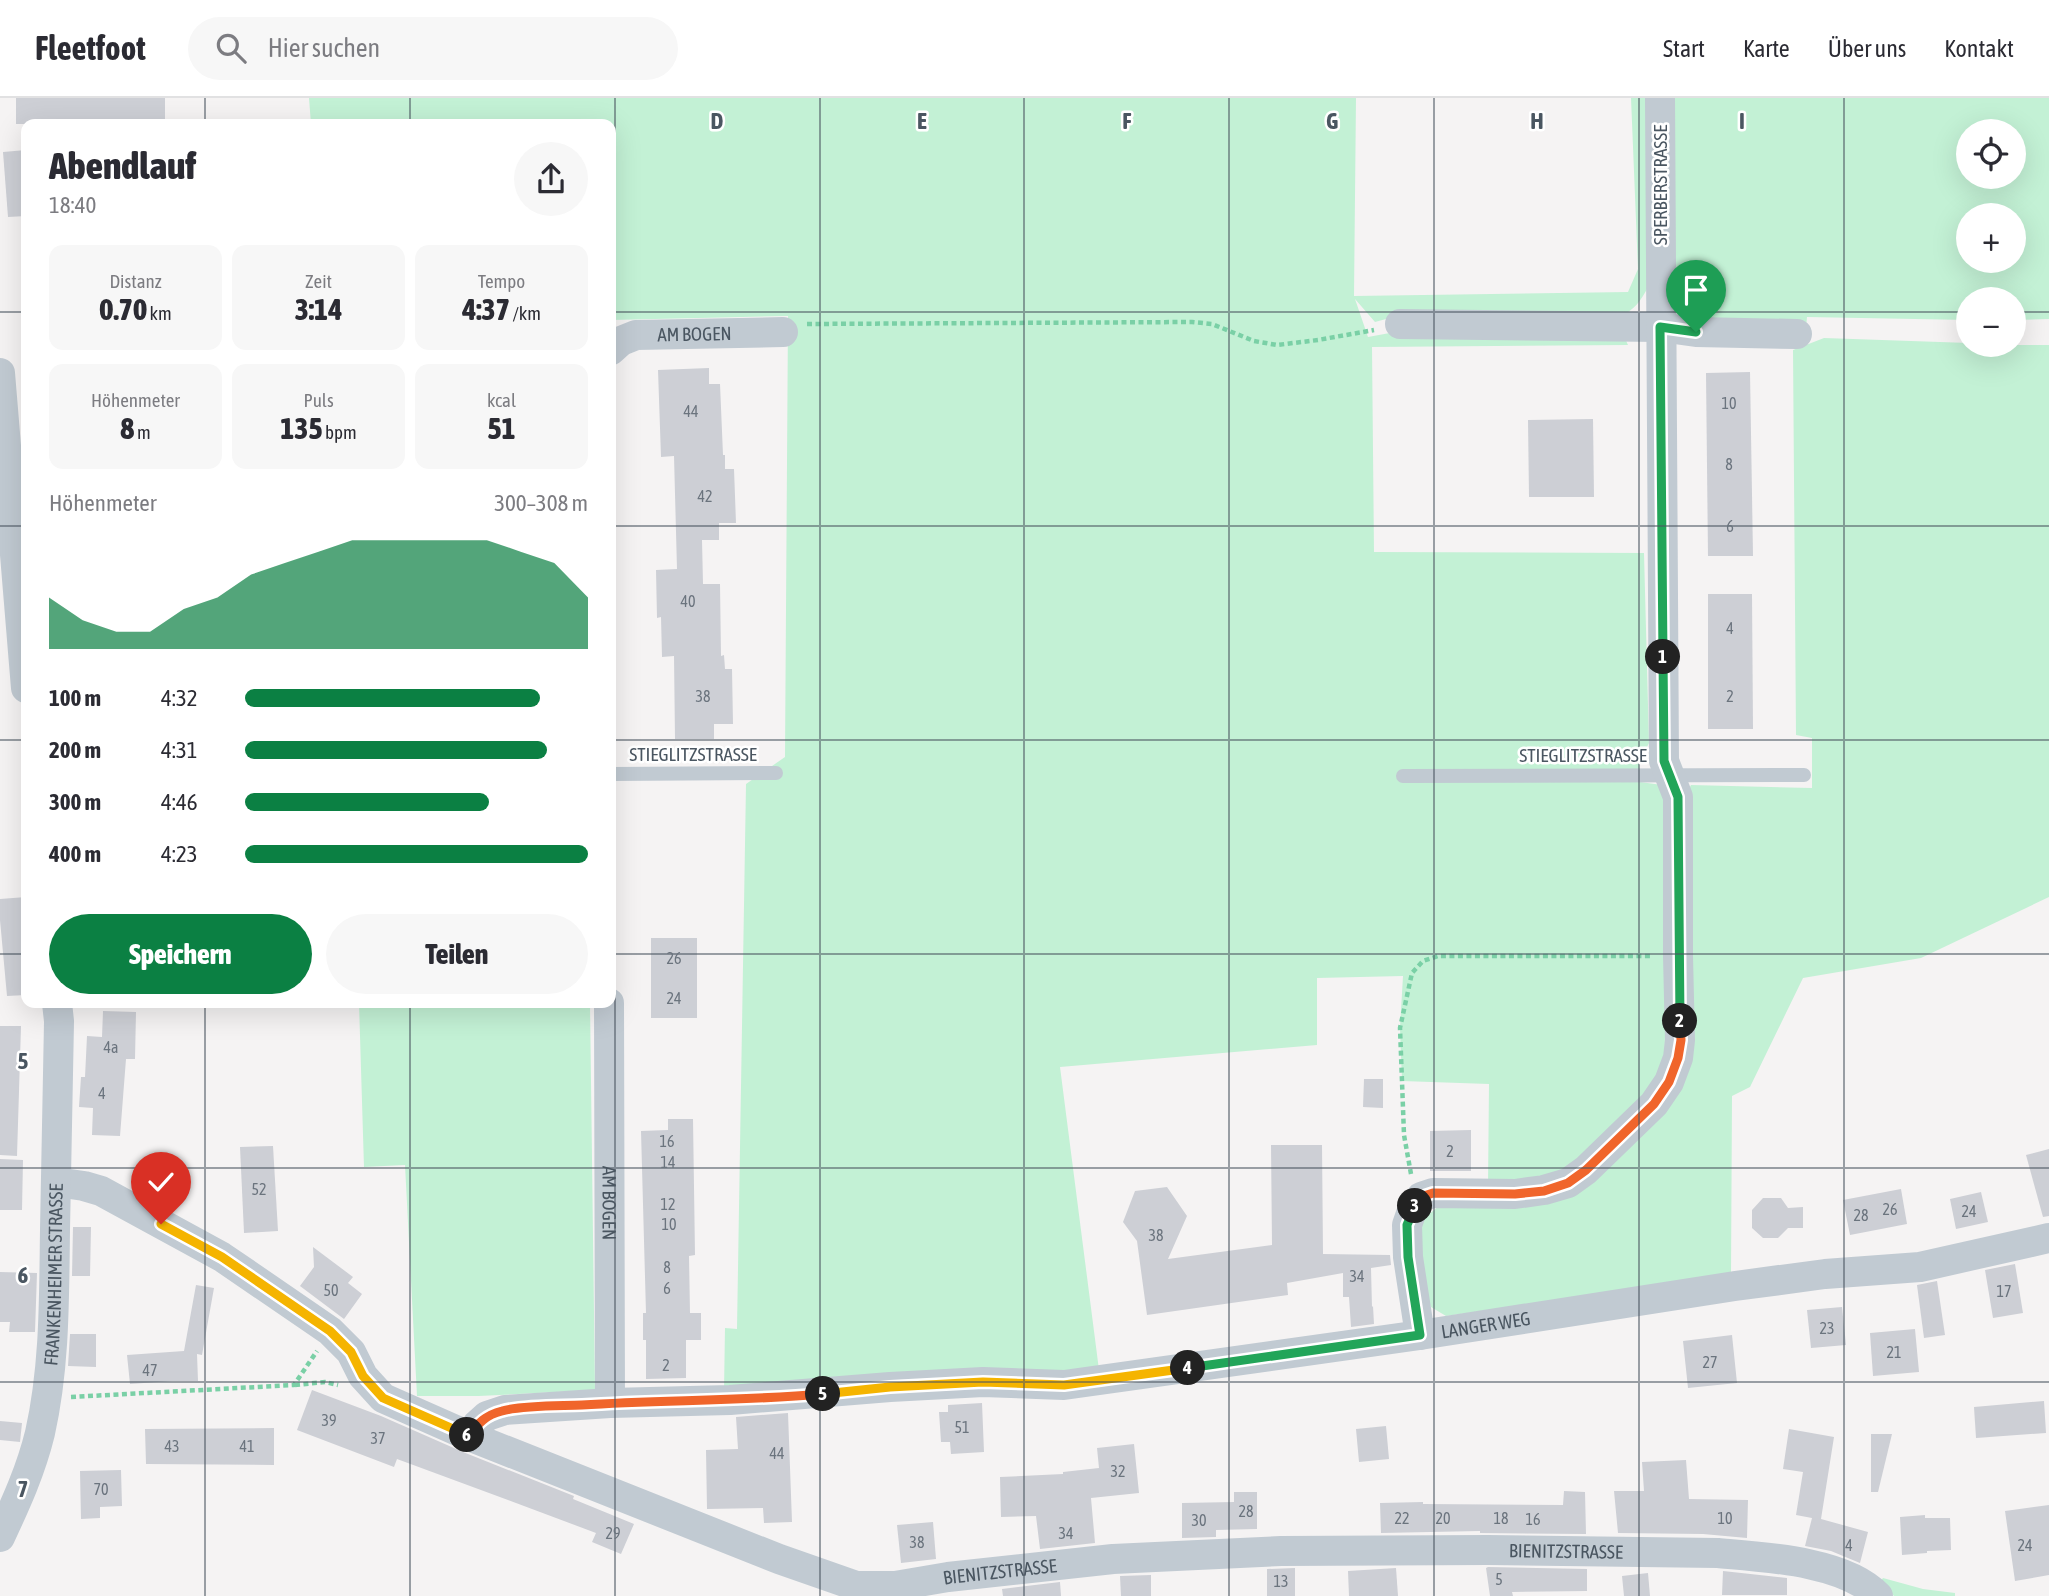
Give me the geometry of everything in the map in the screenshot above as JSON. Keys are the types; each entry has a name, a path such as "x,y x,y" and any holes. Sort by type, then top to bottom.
{"street":[{"name":"SPERBERSTRASSE","path":"1421,1197 1433,1193 1515,1194 1544,1191 1568,1183 1586,1170 1654,1104 1669,1082 1678,1058 1681,1040 1678,797 1664,761 1660,98"},
{"path":"1400,324 1660,327 1696,332 1797,334"},
{"name":"AM BOGEN","path":"616,346 636,335 783,331"},
{"path":"0,373 21,634"},
{"name":"FRANKENHEIMER STRASSE","path":"0,1537 30,1468 40,1432 51,1361 58,1008"},
{"name":"AM BOGEN","path":"609,1008 610,1403"},
{"name":"BIENITZSTRASSE","path":"56,1182 101,1191 222,1257 330,1331 351,1352 363,1376 383,1398 469,1436 779,1559 856,1586 895,1586 948,1577 1113,1559 1281,1551 1488,1550 1745,1555 1839,1571 1859,1581 1878,1596"},
{"path":"1420,1335 1408,1257 1407,1225 1413,1208 1421,1197"},
{"name":"LANGER WEG","path":"469,1436 487,1416 505,1410 610,1403 730,1400 983,1382 1064,1385 1825,1274 1920,1267 2049,1238"}],"lane":[{"name":"STIEGLITZSTRASSE","path":"616,774 776,773"},
{"name":"STIEGLITZSTRASSE","path":"1403,776 1804,775"}],"path":[{"path":"783,331 802,324 1192,322 1212,324 1254,341 1277,345 1400,324"},
{"path":"1421,1197 1411,1174 1404,1135 1400,1028 1412,973 1423,961 1438,956 1678,956"},
{"path":"45,1398 294,1385 330,1331"}],"green space":[{"path":"309,98 1356,98 1354,296 1628,292 1638,269 1631,98 1650,98 1648,287 1640,301 1629,311 1620,317 1397,316 1375,322 1355,299 1368,337 1406,330 1623,334 1628,345 1372,347 1374,552 1644,553 1649,743 1639,763 1640,782 1662,785 1670,833 1664,1078 1563,1178 1488,1186 1489,1084 1402,1081 1400,1028 1403,976 1317,978 1317,1045 1060,1067 1099,1370 724,1391 725,1328 737,1329 746,784 785,757 788,316 616,320 616,119 311,119"},
{"path":"1671,98 2049,98 2049,319 2026,320 2026,287 1956,287 1956,320 1807,317 1806,328 1712,326 1682,303 1674,286"},
{"path":"1824,338 1956,343 1956,357 2026,357 2026,345 2049,345 2049,897 1921,958 1803,978 1750,1087 1732,1096 1731,1276 1446,1316 1431,1307 1423,1291 1419,1227 1428,1215 1439,1206 1544,1200 1668,1099 1684,798 1691,785 1812,788 1812,738 1796,735 1793,350"},
{"path":"359,1008 590,1008 595,1390 417,1396 405,1165 364,1167"},
{"path":"1883,1578 1923,1589 1955,1593 1955,1596 1894,1596 1880,1582"}],"building":[{"path":"16,98 165,98 165,119 21,119 21,124 16,124"},
{"path":"21,150 21,216 8,217 3,152"},
{"path":"709,368 709,384 720,384 723,455 725,469 734,469 736,523 719,523 719,540 702,540 703,584 720,584 721,656 724,655 725,669 732,669 733,724 714,724 714,739 675,739 674,656 662,657 661,617 657,618 656,570 677,569 674,456 661,457 658,370"},
{"path":"1750,372 1753,556 1708,556 1706,373"},
{"path":"1593,419 1594,497 1529,497 1528,420"},
{"path":"1708,594 1752,594 1753,729 1708,729"},
{"path":"21,897 21,995 7,996 0,899"},
{"path":"651,938 697,938 697,1018 651,1018"},
{"path":"103,1011 136,1012 135,1059 126,1059 120,1136 92,1135 93,1108 79,1107 81,1077 85,1077 87,1036 102,1037"},
{"path":"0,1026 21,1026 17,1156 0,1155"},
{"path":"1364,1079 1383,1079 1383,1108 1363,1107"},
{"path":"668,1119 693,1119 695,1255 689,1256 690,1313 701,1313 701,1340 686,1340 686,1378 646,1379 646,1340 643,1340 643,1313 646,1313 641,1131 668,1130"},
{"path":"1471,1130 1471,1171 1430,1171 1430,1131"},
{"path":"1271,1145 1322,1145 1323,1254 1390,1255 1391,1265 1371,1268 1374,1324 1351,1327 1349,1297 1343,1297 1343,1273 1287,1283 1288,1295 1147,1315 1137,1241 1123,1222 1135,1191 1167,1187 1187,1216 1168,1259 1272,1245"},
{"path":"273,1146 278,1231 244,1233 240,1147"},
{"path":"2049,1149 2049,1216 2043,1217 2026,1155"},
{"path":"0,1159 23,1160 22,1210 0,1210"},
{"path":"1901,1189 1907,1224 1850,1235 1843,1200"},
{"path":"1981,1192 1988,1222 1956,1229 1950,1199"},
{"path":"1763,1198 1781,1198 1788,1208 1803,1207 1803,1228 1788,1228 1778,1238 1763,1238 1752,1228 1752,1210"},
{"path":"73,1227 91,1227 90,1276 72,1276"},
{"path":"313,1247 353,1277 348,1283 362,1294 344,1319 300,1286 314,1267"},
{"path":"2015,1264 2023,1313 1993,1318 1985,1270"},
{"path":"0,1272 37,1273 35,1332 9,1332 10,1322 0,1322"},
{"path":"1937,1281 1945,1335 1924,1338 1917,1285"},
{"path":"196,1285 214,1288 202,1355 197,1354 198,1381 130,1384 127,1355 184,1351"},
{"path":"1842,1307 1846,1345 1811,1348 1807,1310"},
{"path":"1915,1329 1919,1372 1873,1376 1870,1333"},
{"path":"70,1334 96,1334 96,1367 68,1366"},
{"path":"1732,1335 1737,1383 1688,1388 1683,1341"},
{"path":"312,1390 574,1496 573,1499 634,1524 621,1554 592,1542 596,1533 397,1459 394,1467 297,1430"},
{"path":"2044,1401 2046,1433 1976,1438 1974,1407"},
{"path":"982,1403 984,1452 951,1454 950,1442 941,1442 939,1412 948,1412 948,1405"},
{"path":"788,1413 792,1522 764,1523 763,1508 707,1509 706,1450 738,1449 736,1417"},
{"path":"0,1421 22,1423 20,1442 0,1440"},
{"path":"1386,1426 1389,1459 1359,1462 1356,1429"},
{"path":"274,1428 274,1465 146,1464 145,1429"},
{"path":"1789,1429 1834,1437 1821,1519 1868,1532 1860,1563 1831,1551 1805,1546 1812,1518 1796,1515 1803,1472 1783,1469"},
{"path":"1871,1434 1892,1434 1878,1492 1871,1492"},
{"path":"1134,1444 1139,1493 1091,1498 1095,1543 1040,1549 1036,1516 1001,1517 1000,1477 1063,1474 1099,1468 1097,1448"},
{"path":"1686,1460 1689,1499 1748,1500 1747,1538 1703,1534 1618,1533 1614,1491 1644,1491 1642,1462"},
{"path":"121,1470 122,1506 100,1507 100,1518 81,1519 80,1471"},
{"path":"1564,1491 1585,1492 1586,1534 1480,1531 1381,1533 1380,1503 1563,1505"},
{"path":"1234,1492 1257,1492 1257,1529 1216,1530 1216,1537 1182,1538 1182,1503 1234,1502"},
{"path":"2049,1505 2049,1575 2015,1581 2005,1511"},
{"path":"1925,1515 1925,1518 1950,1518 1951,1550 1902,1555 1900,1517"},
{"path":"933,1522 936,1559 901,1563 897,1525"},
{"path":"1488,1567 1587,1569 1587,1591 1512,1592 1513,1596 1490,1596"},
{"path":"1295,1568 1295,1596 1267,1596 1267,1569"},
{"path":"1396,1568 1398,1596 1349,1596 1348,1571"},
{"path":"1723,1571 1787,1578 1787,1595 1722,1595"},
{"path":"1648,1573 1650,1596 1624,1596 1622,1576"},
{"path":"1151,1575 1151,1596 1121,1596 1120,1576"},
{"path":"1060,1582 1061,1596 1003,1596 1002,1589"}],"route":[{"path":"161,1224 222,1257 330,1331 351,1352 363,1376 383,1398 469,1436 487,1416 505,1410 610,1403 730,1400 983,1382 1064,1385 1420,1335 1408,1257 1407,1225 1413,1208 1421,1197 1433,1193 1515,1194 1544,1191 1568,1183 1586,1170 1654,1104 1669,1082 1678,1058 1681,1040 1678,797 1664,761 1660,327 1696,332"}]}
